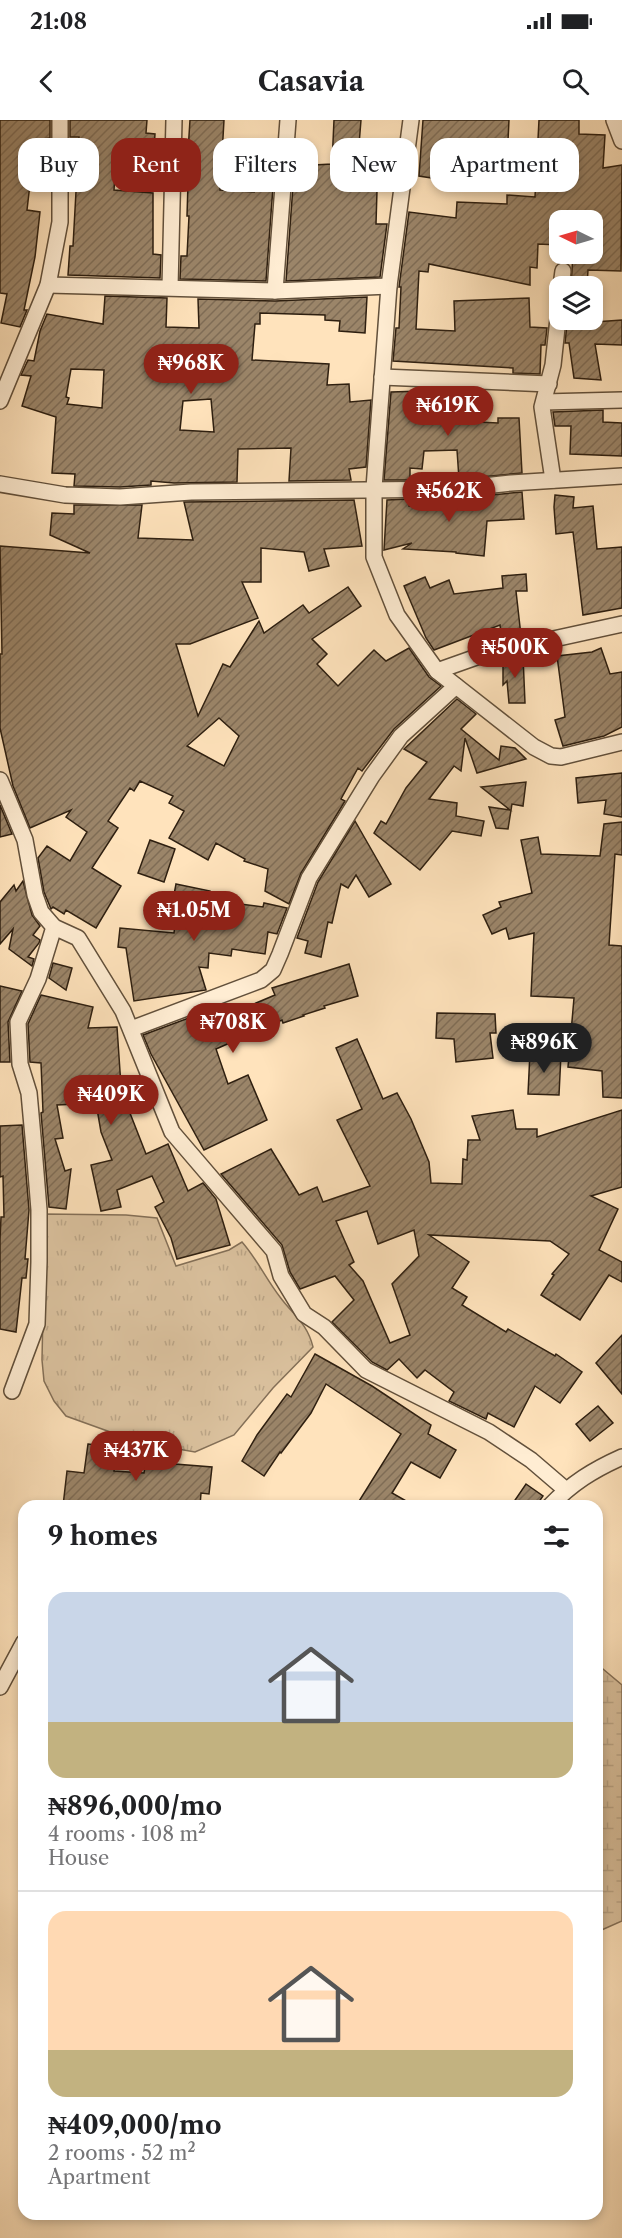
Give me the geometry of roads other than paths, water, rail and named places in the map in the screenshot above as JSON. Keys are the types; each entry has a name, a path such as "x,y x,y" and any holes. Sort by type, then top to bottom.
{"street":[{"path":"0,401 48,285 60,222 60,120"},
{"path":"170,287 174,120"},
{"path":"275,291 288,120"},
{"path":"411,120 388,286 374,488 374,557 397,615 437,671 534,747 551,756 561,757 622,742"},
{"path":"614,120 622,141"},
{"path":"562,276 563,271"},
{"path":"48,285 275,291 388,286"},
{"path":"553,480 542,407 549,384 556,330"},
{"path":"382,377 549,384"},
{"path":"544,402 622,400"},
{"path":"0,484 65,495 120,497 191,492 374,488 456,489 622,476"},
{"path":"437,671 485,654 622,624"},
{"path":"131,1029 261,980 273,970 309,878 372,776 401,736 456,686"},
{"path":"0,780 25,840 35,895 41,912 54,927 78,938 123,1011 172,1132 274,1251 281,1276 304,1314 324,1328 366,1370 489,1432 531,1460 566,1490"},
{"path":"12,1391 38,1324 37,1178 29,1094 20,1064 18,1022 38,979 54,927"},
{"path":"556,1500 594,1469 622,1457"},
{"path":"0,1687 18,1653"}]}
